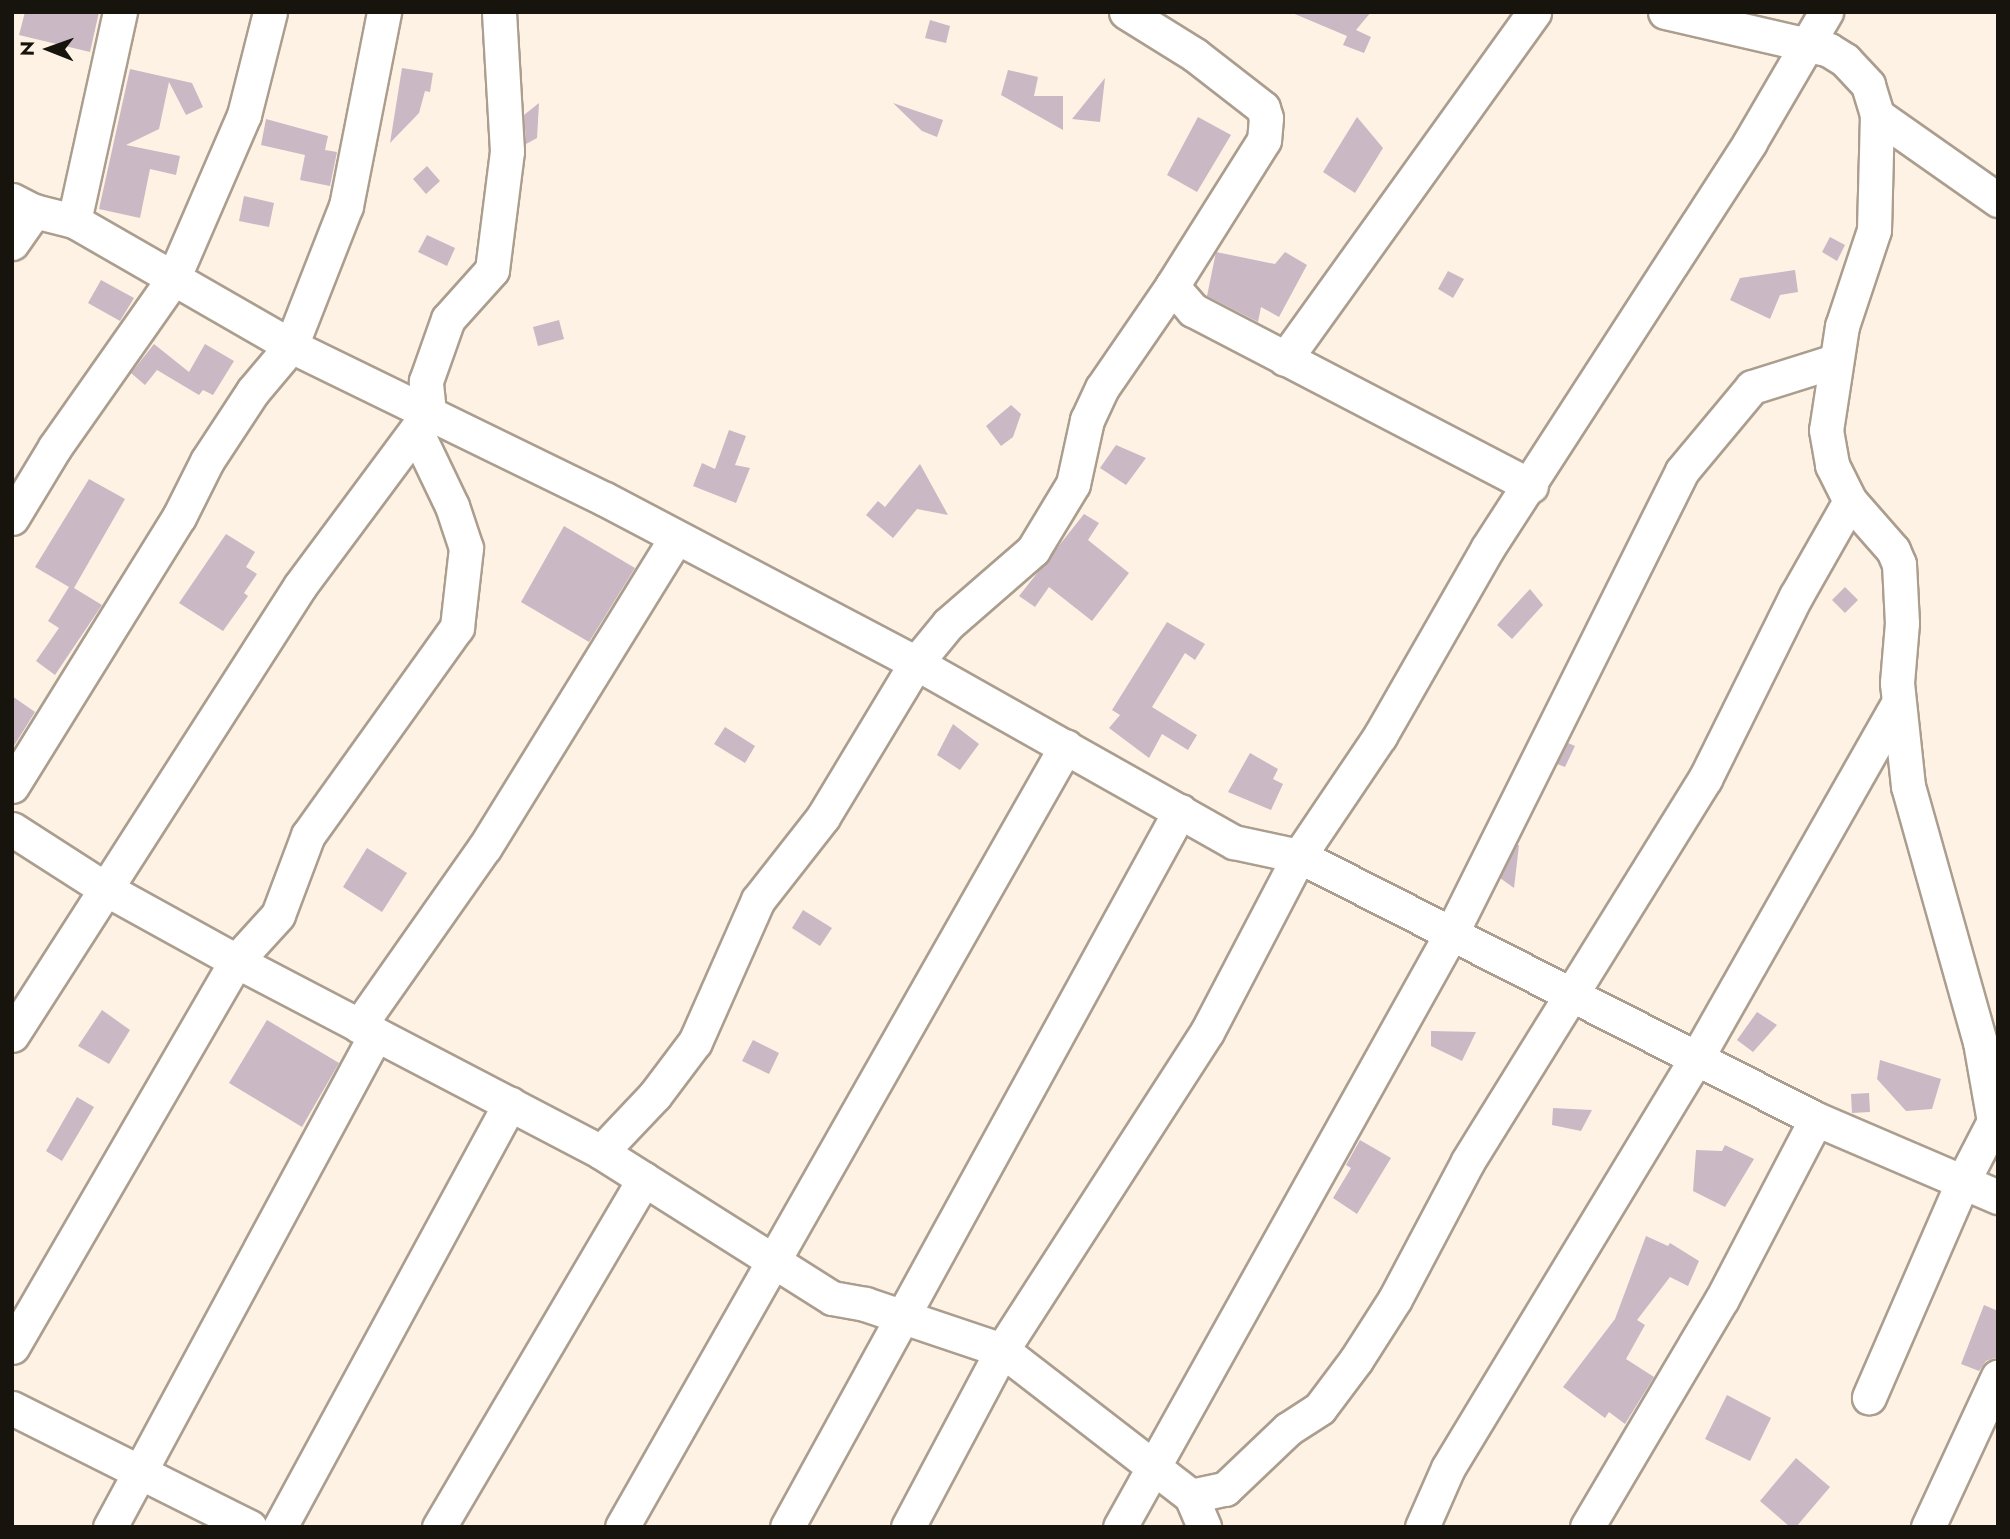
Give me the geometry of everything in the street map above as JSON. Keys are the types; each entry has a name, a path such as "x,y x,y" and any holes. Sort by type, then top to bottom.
{"street":[{"path":"74,221 120,12"},
{"path":"12,518 55,447 173,279 244,115 270,12"},
{"path":"12,786 179,517 207,461 253,391 291,346 346,206 384,12"},
{"path":"12,1347 236,961 278,915 307,835 457,627 466,548 423,422 426,382 448,320 492,270 507,151 499,12"},
{"path":"601,1152 655,1096 695,1042 758,900 823,817 916,663 948,624 1033,550 1073,484 1087,420 1102,388 1172,286 1264,140 1266,118 1263,108 1195,55 1126,12"},
{"path":"1285,359 1534,12"},
{"path":"1665,12 1810,43 1845,60 1859,72 1874,97 1877,115 1874,230 1842,326 1826,430 1832,465 1850,501 1893,550 1899,564 1902,624 1898,704 1908,786 1980,1042 1994,1121 1963,1181 1869,1397"},
{"path":"908,1527 1002,1350 1208,1032 1299,856 1380,736 1487,549 1531,486 1810,43 1826,12"},
{"path":"1877,115 1998,200"},
{"path":"12,243 23,206 74,221 423,422 606,499 675,539 916,663 1234,842 1299,856 1570,991 1696,1059 1816,1119 1998,1197"},
{"path":"1172,286 1193,310 1531,486"},
{"path":"1120,1527 1452,932 1682,471 1752,387 1835,361"},
{"path":"12,1035 104,888 136,846 300,586 423,422"},
{"path":"1204,1494 1320,1408 1356,1360 1570,991 1705,779 1796,596 1850,501"},
{"path":"110,1527 368,1030 485,848 675,539"},
{"path":"1422,1527 1448,1468 1696,1059 1898,704"},
{"path":"622,1527 1066,747"},
{"path":"787,1527 1180,811"},
{"path":"12,829 104,888 236,961 601,1152 832,1298 902,1316 1002,1350 1153,1468 1204,1494 1222,1527"},
{"path":"280,1527 510,1103"},
{"path":"1587,1527 1722,1299 1816,1119"},
{"path":"439,1527 643,1179"},
{"path":"1927,1527 1998,1376"},
{"path":"12,1408 250,1527"},
{"path":"1204,1494 1204,1527"}],"building":[{"path":"25,12 99,12 90,52 19,35"},
{"path":"1290,12 1371,12 1356,30 1371,37 1364,53 1343,45 1347,36"},
{"path":"930,20 950,26 946,43 925,38"},
{"path":"402,68 433,73 430,92 425,91 419,113 390,143"},
{"path":"130,69 192,83 203,107 186,115 169,82 159,129 126,145 180,156 176,175 150,169 140,218 99,209"},
{"path":"1008,70 1038,77 1034,96 1063,96 1063,130 1001,95"},
{"path":"1105,78 1100,122 1072,119"},
{"path":"539,103 537,138 526,144 524,115"},
{"path":"893,103 943,120 937,137 922,131"},
{"path":"1198,117 1231,135 1197,192 1167,175"},
{"path":"1357,117 1383,148 1355,193 1323,172"},
{"path":"266,119 328,136 325,150 337,152 330,186 300,180 305,155 261,145"},
{"path":"427,166 440,181 426,194 413,179"},
{"path":"244,196 274,203 269,227 239,221"},
{"path":"427,235 455,248 447,266 418,252"},
{"path":"1830,237 1845,245 1837,261 1822,252"},
{"path":"1216,252 1275,264 1285,252 1307,265 1279,317 1261,307 1258,322 1207,296"},
{"path":"1795,270 1798,292 1780,295 1770,319 1730,300 1740,278"},
{"path":"1448,271 1464,279 1453,298 1438,289"},
{"path":"101,280 134,298 120,321 88,303"},
{"path":"559,320 564,339 538,346 533,327"},
{"path":"154,344 189,372 205,344 234,361 213,395 203,390 199,395 157,370 145,385 131,373"},
{"path":"1011,405 1021,414 1013,437 1001,446 986,426"},
{"path":"729,430 746,436 735,465 750,468 736,503 693,486 702,463 715,469"},
{"path":"1116,445 1146,458 1126,485 1100,468"},
{"path":"920,464 948,515 917,509 893,538 866,515 878,501 885,507"},
{"path":"89,479 125,499 74,588 102,605 55,675 36,661 59,628 48,621 69,587 35,567"},
{"path":"1084,514 1099,523 1088,540 1129,573 1092,621 1049,587 1035,607 1019,596"},
{"path":"564,526 635,568 589,642 521,602"},
{"path":"226,534 255,552 246,567 257,574 244,593 248,596 223,631 179,603"},
{"path":"1845,587 1858,600 1845,613 1832,600"},
{"path":"1530,589 1543,605 1512,639 1497,625"},
{"path":"1167,622 1205,644 1195,660 1185,653 1152,707 1197,735 1188,750 1162,734 1149,758 1109,728 1120,715 1112,710"},
{"path":"12,696 35,712 12,749"},
{"path":"953,724 979,744 960,770 937,755"},
{"path":"725,727 755,746 745,763 714,744"},
{"path":"1568,743 1575,746 1565,767 1557,764"},
{"path":"1250,753 1278,769 1273,779 1283,784 1271,810 1228,792"},
{"path":"1519,845 1514,888 1500,878"},
{"path":"367,848 407,873 382,912 343,887"},
{"path":"803,910 832,928 820,946 792,928"},
{"path":"102,1010 130,1030 109,1064 78,1046"},
{"path":"1757,1012 1777,1025 1753,1052 1737,1040"},
{"path":"267,1020 339,1063 302,1127 229,1083"},
{"path":"1431,1031 1476,1032 1462,1061 1431,1046"},
{"path":"753,1040 779,1053 769,1074 742,1061"},
{"path":"1880,1060 1941,1079 1932,1109 1906,1111 1877,1079"},
{"path":"1869,1093 1870,1112 1852,1113 1851,1094"},
{"path":"77,1097 94,1107 62,1161 46,1151"},
{"path":"1553,1108 1592,1110 1581,1131 1552,1125"},
{"path":"1360,1140 1391,1158 1357,1214 1333,1198 1351,1168 1346,1165"},
{"path":"1725,1145 1754,1159 1725,1207 1693,1191 1696,1150 1722,1151"},
{"path":"1646,1236 1668,1246 1670,1243 1699,1261 1688,1286 1670,1277 1637,1320 1645,1325 1626,1359 1654,1377 1625,1424 1609,1412 1605,1418 1563,1387 1615,1319"},
{"path":"1984,1305 1998,1311 1998,1357 1986,1361 1979,1371 1961,1364"},
{"path":"1727,1395 1771,1418 1750,1461 1705,1439"},
{"path":"1796,1458 1830,1487 1796,1527 1790,1527 1760,1501"}]}
